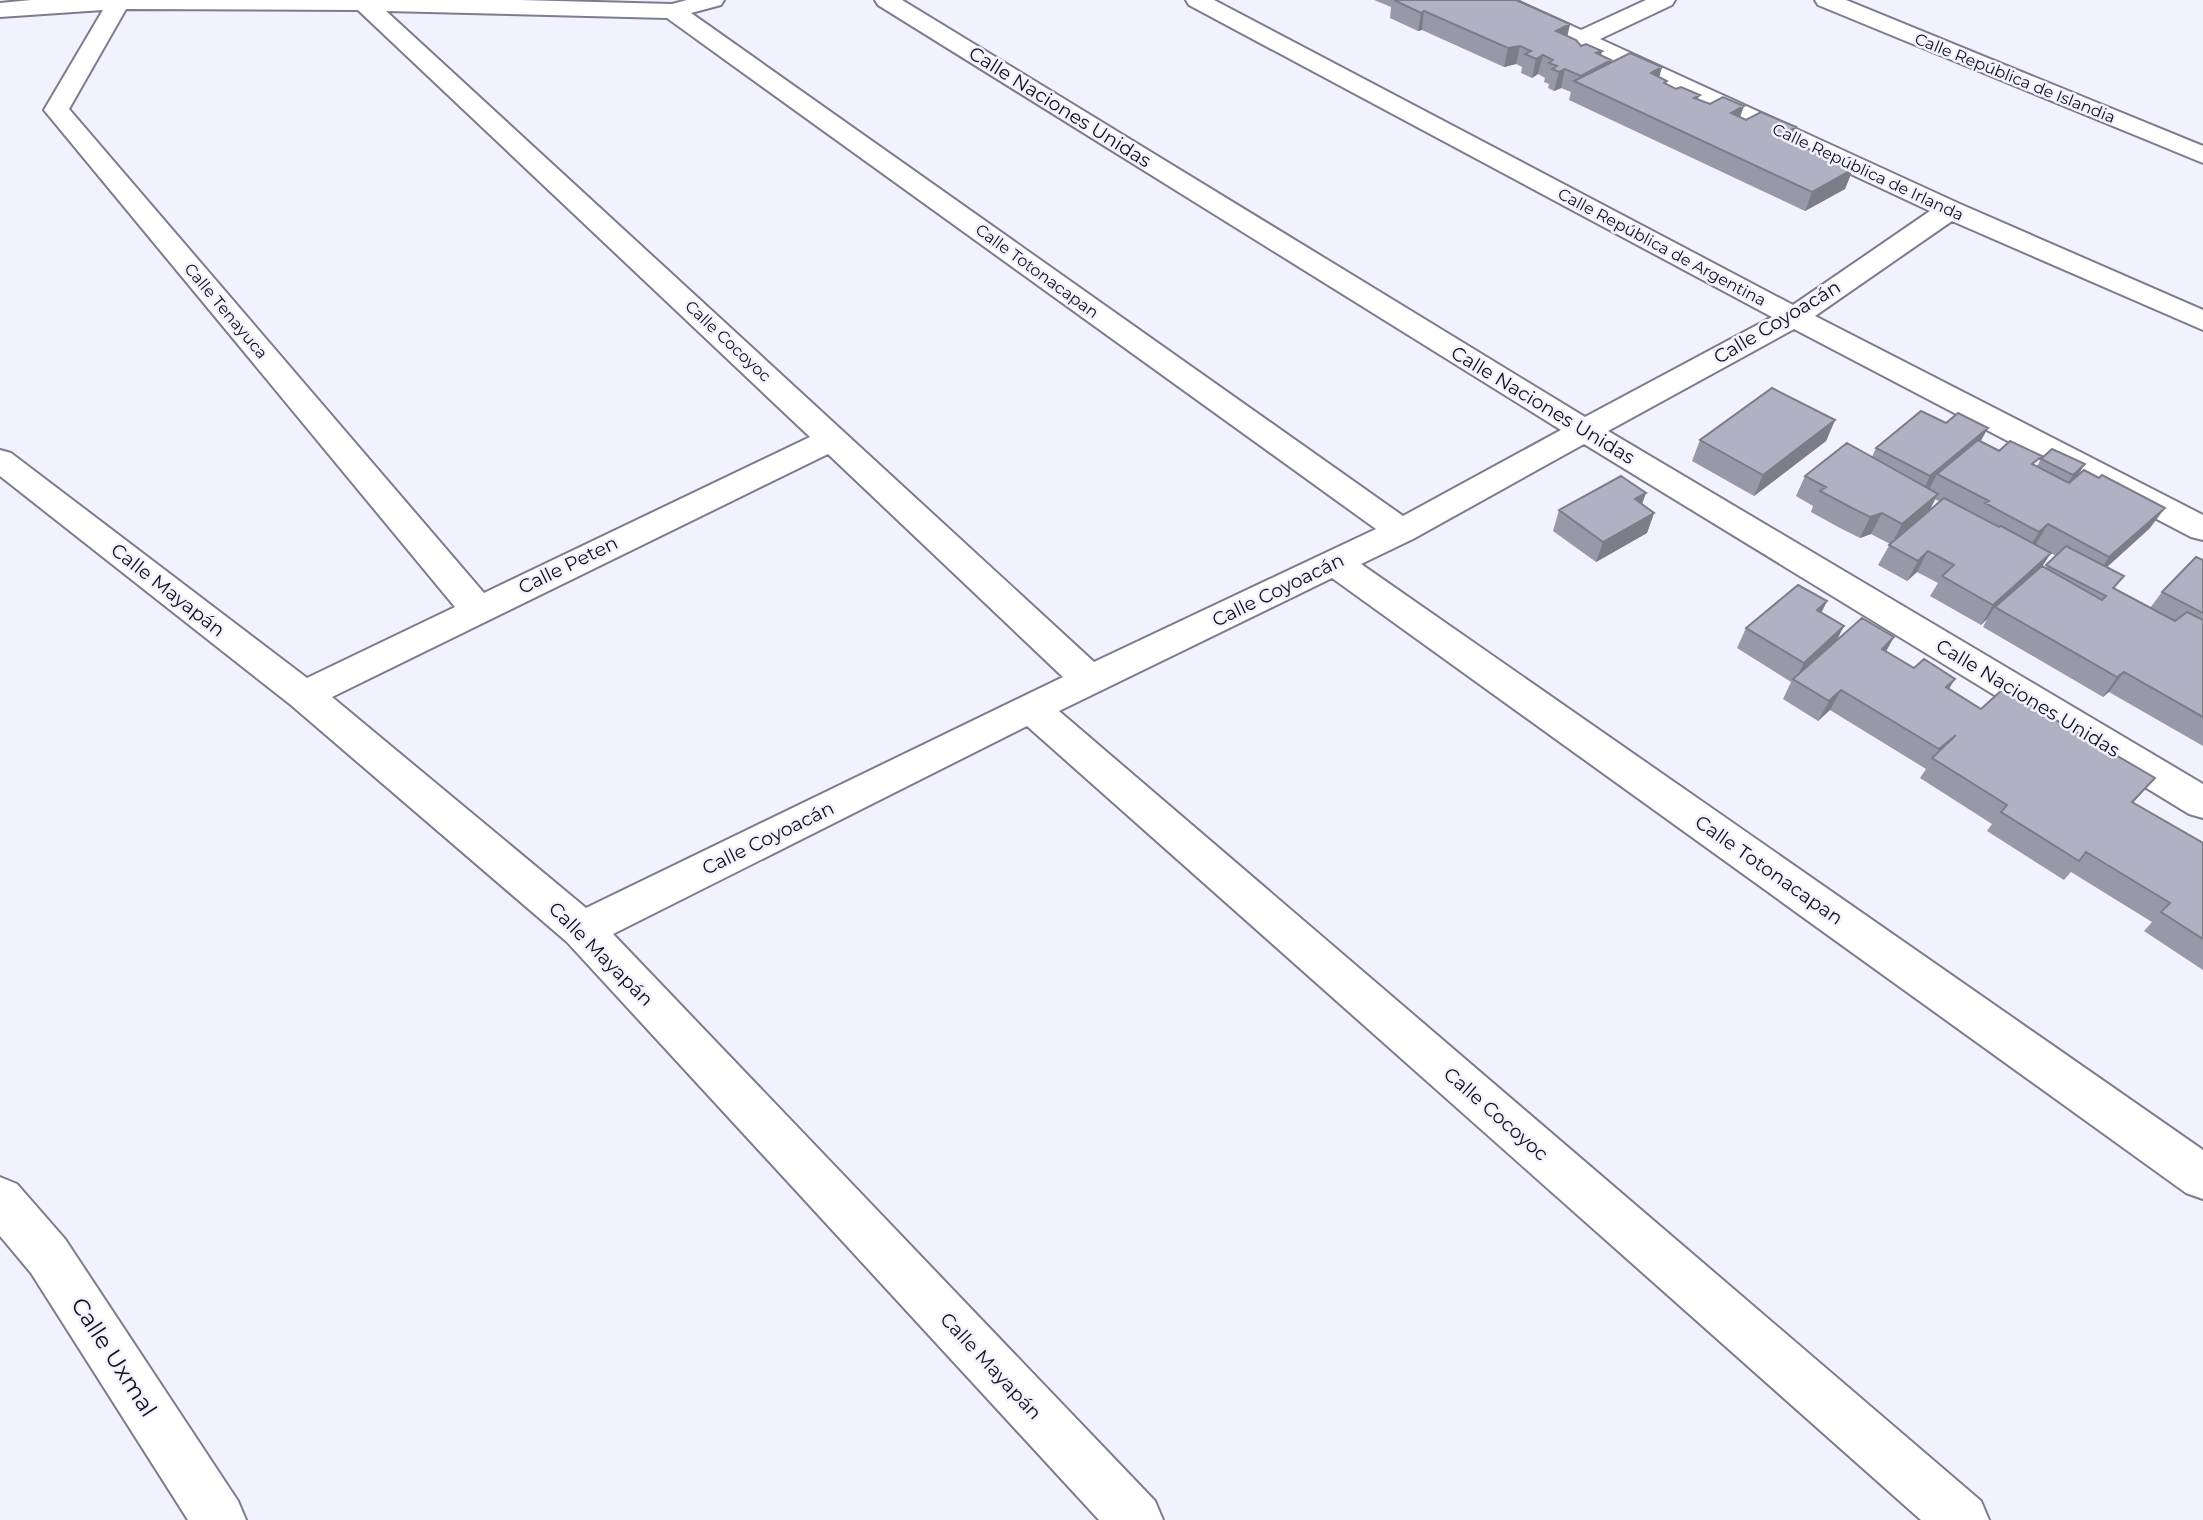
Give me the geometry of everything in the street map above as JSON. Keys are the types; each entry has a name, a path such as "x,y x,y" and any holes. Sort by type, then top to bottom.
{"street":[{"path":"0,10 28,3 119,1 364,3 673,11 713,0"},
{"name":"Calle Naciones Unidas","path":"886,0 1585,431 2203,803"},
{"name":"Calle República de Argentina","path":"1197,0 1794,317 2203,530"},
{"name":"Calle República de Irlanda","path":"1497,0 1951,210 2203,321"},
{"path":"1581,39 1664,0"},
{"name":"Calle República de Islandia","path":"1826,0 2203,156"},
{"name":"Calle Tenayuca","path":"119,1 56,110 477,609"},
{"name":"Calle Cocoyoc","path":"364,3 1090,680"},
{"name":"Calle Totonacapan","path":"673,11 1401,531"},
{"name":"Calle Coyoacán","path":"582,930 1031,708 1401,531 1794,317 1951,210"},
{"name":"Calle Peten","path":"304,695 833,439"},
{"name":"Calle Mayapán","path":"0,460 304,695 582,930 1136,1520"},
{"name":"Calle Totonacapan","path":"1335,563 2203,1177"},
{"name":"Calle Cocoyoc","path":"1031,708 1962,1520"},
{"name":"Calle Uxmal","path":"0,1200 48,1256 219,1520"}],"building":[{"path":"1394,0 1516,0 1570,24 1556,31 1576,40 1581,46 1586,44 1602,51 1596,53 1611,60 1581,76 1565,69 1559,72 1552,69 1557,66 1549,63 1553,60 1543,55 1536,59 1525,54 1531,51 1520,46 1508,48"},
{"path":"1630,53 1662,67 1651,73 1676,89 1681,87 1700,95 1694,98 1710,104 1723,97 1744,106 1731,113 1746,120 1761,112 1796,127 1784,134 1814,152 1819,150 1839,159 1836,161 1853,169 1812,192 1574,81"},
{"path":"1772,388 1835,420 1763,475 1700,440"},
{"path":"1921,411 1946,423 1958,413 1988,428 1930,476 1876,448"},
{"path":"1978,440 1999,451 2010,441 2042,456 2032,464 2069,483 2084,470 2099,478 2102,475 2165,508 2109,557 2048,524 2039,532 1985,503 1989,501 1937,474"},
{"path":"1847,443 1938,494 1902,524 1882,513 1870,517 1820,491 1826,487 1805,476"},
{"path":"2052,449 2085,464 2073,475 2041,459"},
{"path":"1621,476 1646,493 1635,499 1654,513 1603,542 1559,510"},
{"path":"1944,498 2051,553 1993,605 1942,576 1954,565 1928,551 1918,561 1889,545"},
{"path":"2066,546 2124,576 2113,588 2175,621 2187,612 2203,620 2203,717 2124,672 2117,677 1995,607 2042,566 2102,600 2106,596 2046,565"},
{"path":"2196,557 2203,560 2203,613 2162,592"},
{"path":"1798,585 1827,601 1817,610 1844,626 1804,663 1746,628"},
{"path":"1862,618 1894,637 1882,649 1914,668 1924,659 1955,679 1946,687 1981,709 2003,689 2155,778 2132,802 2203,843 2203,939 2161,912 2170,903 2086,852 2079,861 2001,812 2007,805 1932,758 1956,735 1939,749 1841,690 1829,701 1793,679"}]}
